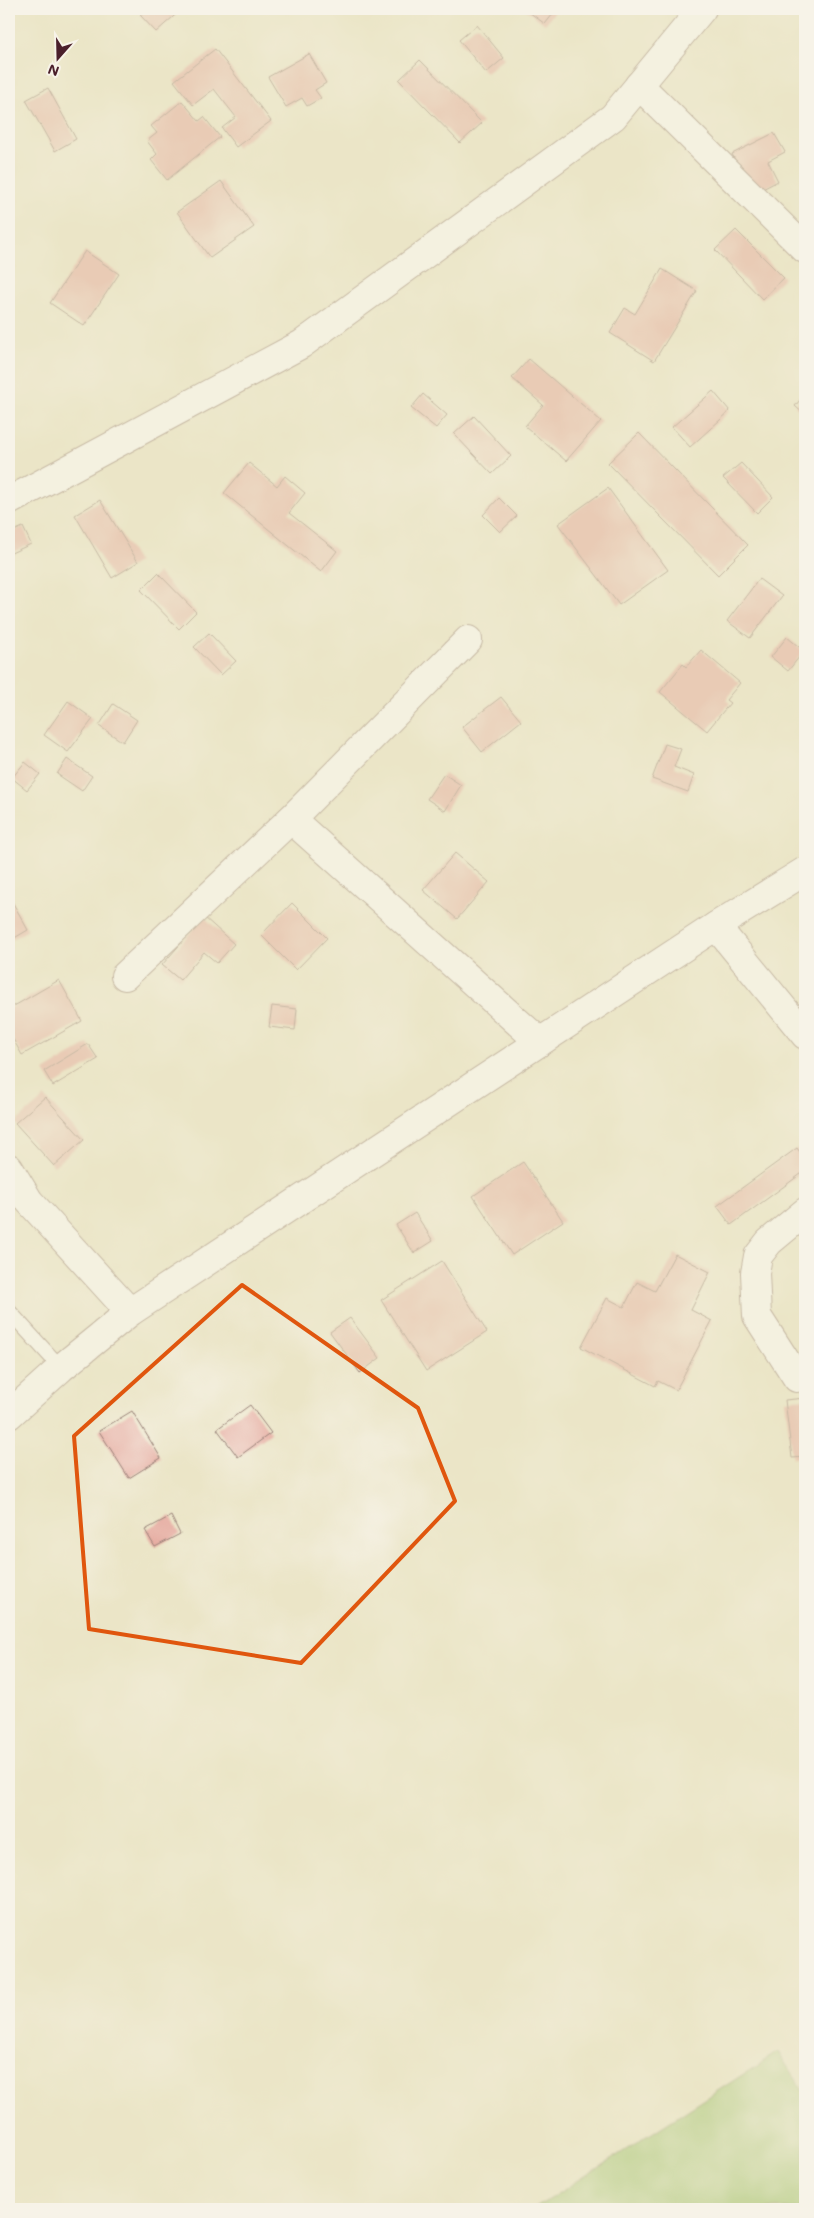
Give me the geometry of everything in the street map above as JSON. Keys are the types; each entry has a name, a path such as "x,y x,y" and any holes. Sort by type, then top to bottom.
{"street":[{"path":"9,500 302,344 613,117 702,9"},
{"path":"639,85 805,249"},
{"path":"125,976 291,819 468,640"},
{"path":"291,819 540,1042"},
{"path":"9,1415 61,1368 130,1312 716,926 805,871"},
{"path":"716,926 805,1035"},
{"path":"9,1168 29,1201 130,1312"},
{"path":"797,1378 756,1316 755,1273 758,1256 769,1242 805,1212"}],"lane":[{"path":"9,1310 61,1368"}],"highlighted area":[{"path":"242,1285 418,1408 455,1501 301,1663 89,1629 74,1436"}],"green space":[{"path":"778,2052 805,2094 805,2209 534,2209"}],"building":[{"path":"147,9 182,9 156,32 140,15"},
{"path":"525,9 557,9 545,24"},
{"path":"477,25 504,58 486,73 459,40"},
{"path":"215,49 271,121 236,147 222,128 236,117 214,89 193,105 174,81"},
{"path":"309,54 326,83 315,90 321,98 307,106 302,98 286,107 268,77"},
{"path":"420,60 482,123 460,143 399,80"},
{"path":"48,88 76,139 55,151 26,100"},
{"path":"182,101 199,121 204,117 220,137 167,180 151,160 157,154 147,141 157,133 151,126"},
{"path":"774,133 785,152 768,161 778,181 753,194 732,154"},
{"path":"221,181 254,227 210,258 177,212"},
{"path":"736,230 784,278 762,299 715,250"},
{"path":"85,251 119,274 84,326 50,303"},
{"path":"662,269 697,291 654,361 610,333 625,308 635,314"},
{"path":"529,359 601,421 566,461 525,426 543,405 512,378"},
{"path":"713,391 730,411 690,447 672,427"},
{"path":"423,394 447,415 436,428 411,408"},
{"path":"805,394 805,415 795,406"},
{"path":"474,416 511,456 492,474 454,434"},
{"path":"639,433 748,545 718,575 608,463"},
{"path":"249,463 277,486 285,476 305,493 289,513 337,551 321,572 224,493"},
{"path":"741,463 773,497 757,513 723,478"},
{"path":"608,488 668,570 619,605 558,524"},
{"path":"499,498 517,516 500,532 483,515"},
{"path":"100,500 138,562 112,578 75,515"},
{"path":"23,527 31,544 9,554 9,533"},
{"path":"158,573 196,612 179,629 141,590"},
{"path":"759,579 782,596 750,638 727,621"},
{"path":"209,633 236,661 221,675 194,647"},
{"path":"787,637 804,651 788,671 771,657"},
{"path":"701,650 740,683 726,700 730,703 707,731 660,692 683,664 686,667"},
{"path":"501,697 521,721 482,752 462,727"},
{"path":"68,701 93,719 68,752 44,735"},
{"path":"113,704 137,720 123,742 99,726"},
{"path":"665,744 681,749 674,767 694,775 688,792 652,779"},
{"path":"67,759 92,776 82,791 57,774"},
{"path":"25,762 40,774 27,790 12,778"},
{"path":"444,774 461,785 445,811 427,799"},
{"path":"455,853 489,882 457,919 423,890"},
{"path":"9,896 28,930 11,940 9,936"},
{"path":"292,903 327,938 296,970 261,935"},
{"path":"204,917 234,944 217,963 204,952 180,980 162,965"},
{"path":"59,980 82,1021 22,1055 9,1032 9,1009"},
{"path":"272,1006 297,1009 295,1030 269,1027"},
{"path":"88,1044 98,1059 53,1086 44,1071"},
{"path":"45,1097 84,1140 54,1166 15,1123"},
{"path":"797,1148 805,1159 805,1171 731,1225 717,1206"},
{"path":"523,1162 563,1221 512,1255 473,1196"},
{"path":"415,1213 433,1241 414,1253 396,1225"},
{"path":"675,1254 710,1272 691,1310 712,1321 676,1390 658,1381 655,1386 581,1347 607,1298 624,1307 637,1282 655,1291"},
{"path":"442,1261 487,1332 426,1371 381,1300"},
{"path":"350,1318 380,1358 360,1373 330,1332"},
{"path":"805,1398 805,1457 792,1458 785,1400"},
{"path":"250,1405 271,1433 238,1457 217,1429"},
{"path":"132,1411 161,1458 129,1478 99,1431"},
{"path":"171,1516 180,1534 155,1547 145,1530"}]}
